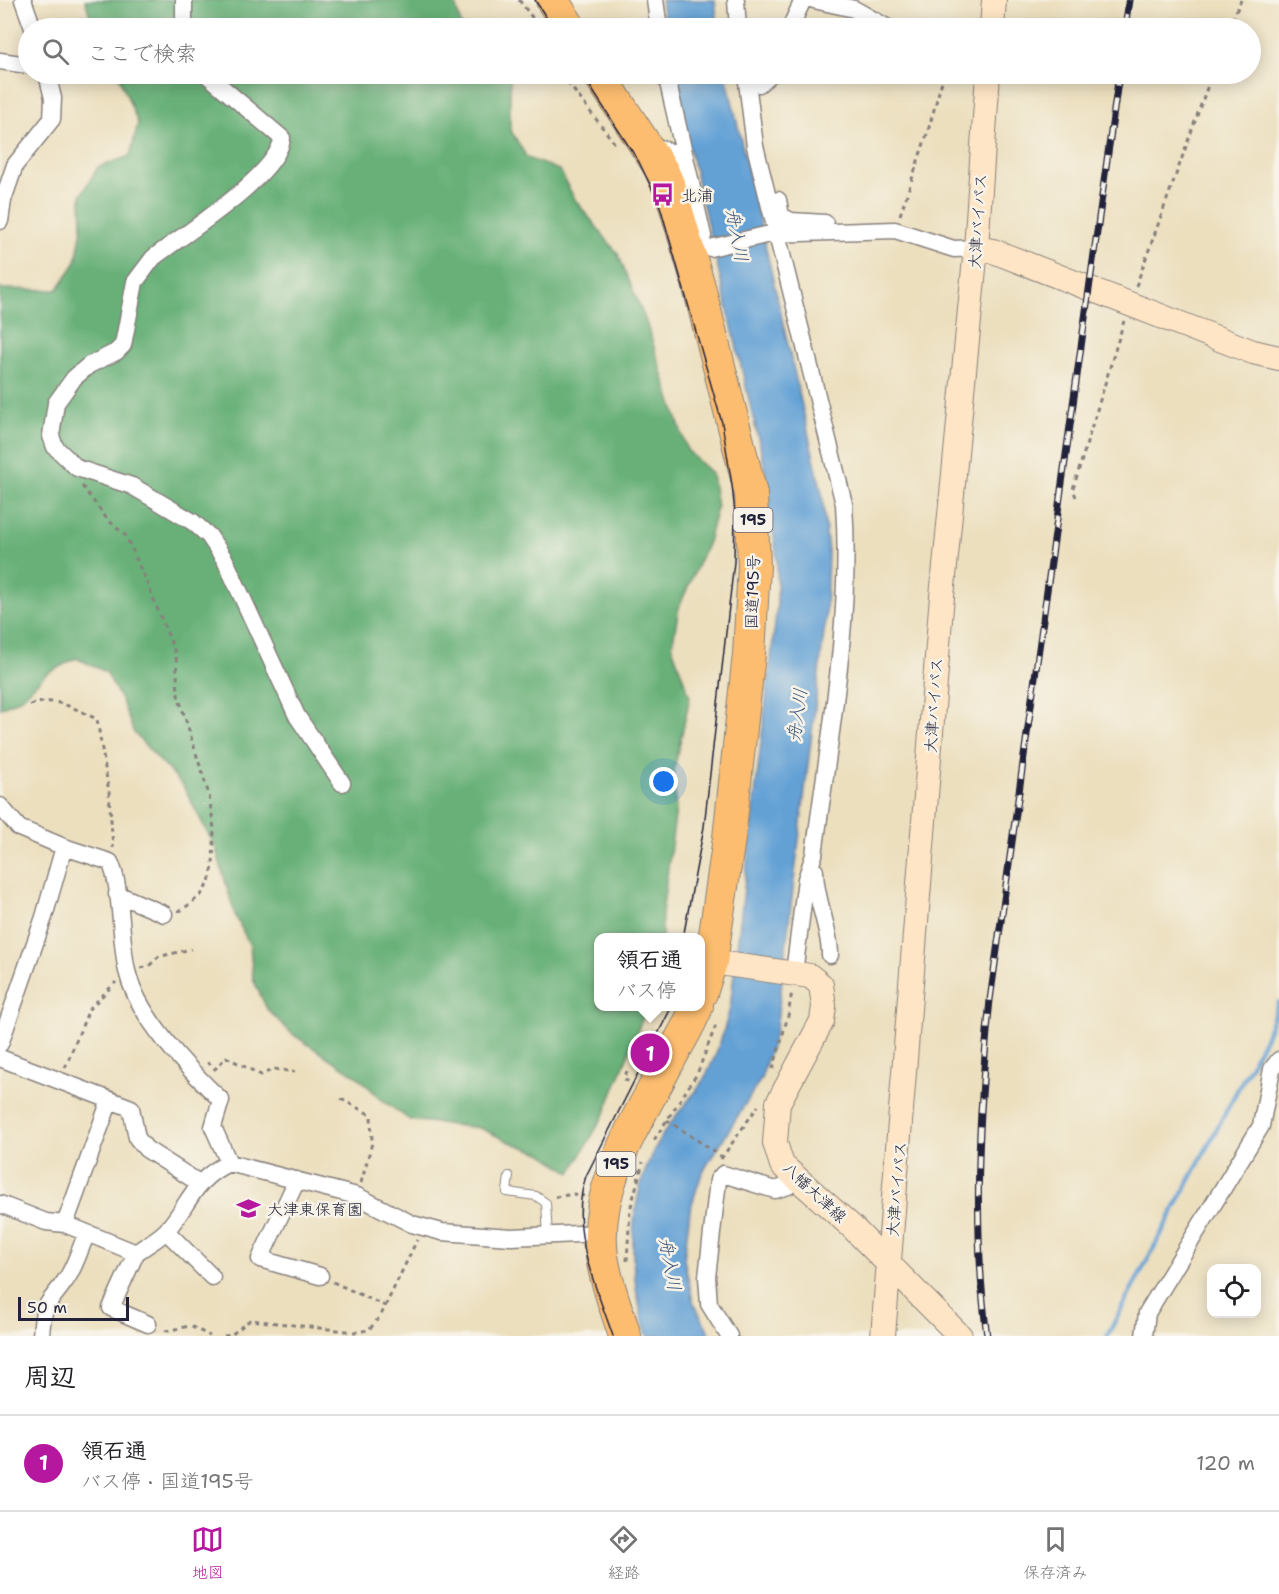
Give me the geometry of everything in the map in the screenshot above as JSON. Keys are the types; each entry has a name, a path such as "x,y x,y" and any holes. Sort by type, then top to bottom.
{"highway":[{"path":"552,0 564,18"},
{"name":"国道195号","path":"604,84 636,152 663,172 679,214 751,494 754,566 748,654 729,838 723,964 705,988"},
{"name":"195","path":"625,1336 606,1278 601,1233 605,1196 610,1176 706,1015"}],"main road":[{"path":"993,18 994,0"},
{"name":"大津バイパス","path":"883,1336 941,607 976,248 987,84"},
{"path":"976,248 993,251 1253,352 1279,358"},
{"name":"八幡大津線","path":"723,964 810,976 821,985 824,1006 822,1021 778,1103 774,1124 775,1143 782,1165 851,1226 890,1266 936,1324 960,1336"}],"street":[{"path":"23,0 29,18"},
{"path":"184,0 184,18"},
{"path":"655,0 657,18"},
{"path":"736,0 737,18"},
{"path":"795,18 803,0"},
{"path":"814,0 854,9 870,18"},
{"path":"0,61 18,64"},
{"path":"0,221 3,200 15,165 52,119 53,98 49,84"},
{"path":"218,84 282,138 279,153 258,178 153,258 139,274 130,300 123,345 116,352 89,365 74,378 56,403 51,436 55,447 76,468 132,486 193,522 209,536 225,560 297,716 342,783"},
{"path":"668,84 708,248"},
{"path":"758,84 755,146 774,235 844,504 846,537 844,608 814,855 815,886 830,945 830,955"},
{"path":"759,84 766,148 781,216 791,221 864,225 892,230 954,249 976,248"},
{"path":"636,152 660,148 672,153 701,244 708,248 774,235 892,230"},
{"path":"0,806 18,828 64,847 110,862 115,871 127,971 149,1018 195,1076 221,1100 213,1128 229,1163"},
{"path":"0,1044 44,917 64,847"},
{"path":"792,973 806,879 814,855"},
{"path":"117,894 164,914"},
{"path":"0,1058 131,1108 137,1138 146,1149 199,1183"},
{"path":"1144,1336 1147,1313 1261,1126 1272,1069 1279,1060"},
{"path":"65,1224 110,1100"},
{"path":"148,1324 111,1308 136,1253 165,1232 199,1183 212,1171 229,1163 357,1196 423,1227 442,1232 510,1237 601,1233"},
{"path":"729,1336 709,1304 707,1277 718,1180 723,1174 775,1190 788,1186 796,1178"},
{"path":"297,1180 260,1259 320,1276"},
{"path":"0,1204 46,1222 65,1224 136,1253"},
{"path":"165,1232 212,1277"},
{"path":"41,1336 42,1314 50,1297 66,1281 87,1233"}],"lane":[{"path":"509,1176 507,1192 536,1196 546,1203 548,1236"}],"path":[{"path":"519,0 532,18"},
{"path":"1233,18 1241,0"},
{"path":"569,84 636,152"},
{"path":"892,230 928,131 941,84"},
{"path":"1076,497 1073,489 1129,305 1208,84"},
{"path":"76,468 76,478 96,506 126,536 147,583 176,655 178,695 209,795 214,830 213,867 209,882 201,894 182,910 164,914"},
{"path":"30,705 45,700 56,701 97,718 109,792 115,871"},
{"path":"59,1081 89,1009 127,971 149,966 158,957 191,950"},
{"path":"772,1072 788,1016 792,973"},
{"path":"648,1149 697,1074 706,1015"},
{"path":"195,1076 209,1063 215,1069 226,1057 261,1076 274,1069 295,1072"},
{"path":"627,1071 624,1079 633,1084"},
{"path":"341,1099 370,1114 372,1143 357,1196"},
{"path":"718,1163 762,1099"},
{"path":"668,1121 722,1157"},
{"path":"627,1266 630,1210 645,1157"},
{"path":"541,1200 574,1194 590,1198"},
{"path":"369,1336 369,1330 385,1306 423,1227"},
{"path":"320,1276 385,1306"},
{"path":"224,1336 231,1335 250,1320 349,1334 369,1330"},
{"path":"165,1331 190,1326 210,1336"}],"green space":[{"path":"85,0 454,0 459,18 91,18"},
{"path":"122,84 510,84 510,129 527,158 559,170 576,201 618,254 645,319 687,450 712,474 717,508 708,542 679,607 672,647 690,697 673,774 676,809 662,913 662,933 594,933 594,1011 645,1011 605,1113 571,1173 541,1153 480,1128 410,1120 382,1100 358,1077 292,1034 267,1009 253,979 250,946 235,915 216,849 183,786 134,733 122,702 106,672 76,658 46,674 21,698 0,708 0,289 57,290 76,262 82,228 81,195 98,167 130,156 138,123"}],"water":[{"path":"661,0 715,0 717,18 664,18"},
{"name":"舟入川","path":"674,84 728,84 822,493 828,552 826,616 776,1030 761,1079 702,1173 690,1210 684,1259 693,1301 711,1336 647,1336 635,1283 633,1256 633,1229 643,1177 653,1152 667,1128 706,1076 730,1008 777,606 777,559 764,463"}],"waterway":[{"path":"1107,1336 1266,1036 1279,1002"}],"tram line":[{"path":"535,0 547,18"},
{"path":"588,84 639,162 660,206 722,423 732,485 735,514 734,562 704,827 684,933"},
{"path":"613,1336 586,1258 580,1217 581,1196 586,1176 669,1011"}],"railway":[{"path":"1126,18 1129,0"},
{"path":"987,1336 982,1294 978,1210 980,1126 990,1000 1118,84"}],"place":[{"name":"北浦","path":"663,195"},
{"name":"領石通","path":"650,1053"},
{"name":"大津東保育園","path":"249,1209"}]}
